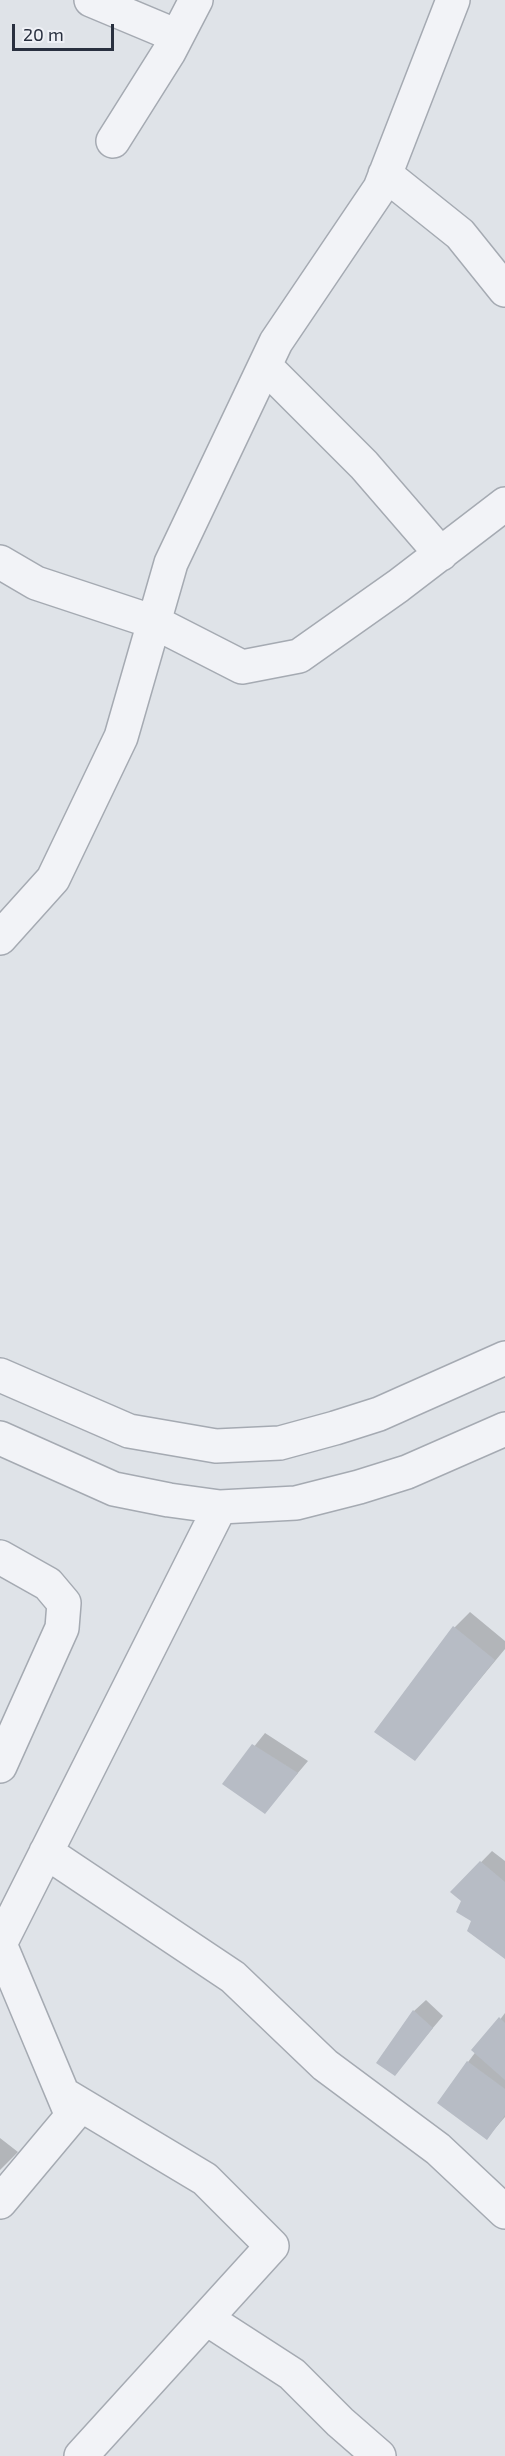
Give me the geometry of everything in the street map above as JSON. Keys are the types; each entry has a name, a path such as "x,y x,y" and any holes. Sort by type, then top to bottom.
{"street":[{"path":"92,0 177,36"},
{"path":"113,141 177,36 196,0"},
{"path":"0,938 53,879 121,737 171,563 276,342 380,188 453,0"},
{"path":"385,174 460,234 505,290"},
{"path":"265,366 364,465 441,554"},
{"path":"0,562 36,584 154,622 242,667 299,656 441,554 505,504"},
{"path":"0,1375 129,1431 216,1446 280,1443 335,1428 380,1414 505,1358"},
{"path":"0,1438 114,1489 220,1507 296,1503 359,1487 407,1472 505,1429"},
{"path":"0,2202 72,2116 0,1944 220,1507"},
{"path":"0,1557 48,1584 64,1603 62,1628 0,1766"},
{"path":"46,1852 233,1977 325,2065 438,2149 505,2212"},
{"path":"63,2094 205,2179 272,2246 81,2456"},
{"path":"207,2319 292,2374 340,2422 379,2456"}],"building":[{"path":"453,1626 495,1660 415,1761 374,1732"},
{"path":"252,1744 298,1773 265,1814 222,1784"},
{"path":"480,1861 505,1882 505,1959 467,1931 471,1921 456,1912 461,1901 450,1892"},
{"path":"413,2010 433,2028 395,2076 376,2063"},
{"path":"499,2017 505,2023 505,2080 471,2050"},
{"path":"467,2061 505,2089 505,2115 487,2140 437,2103"}]}
